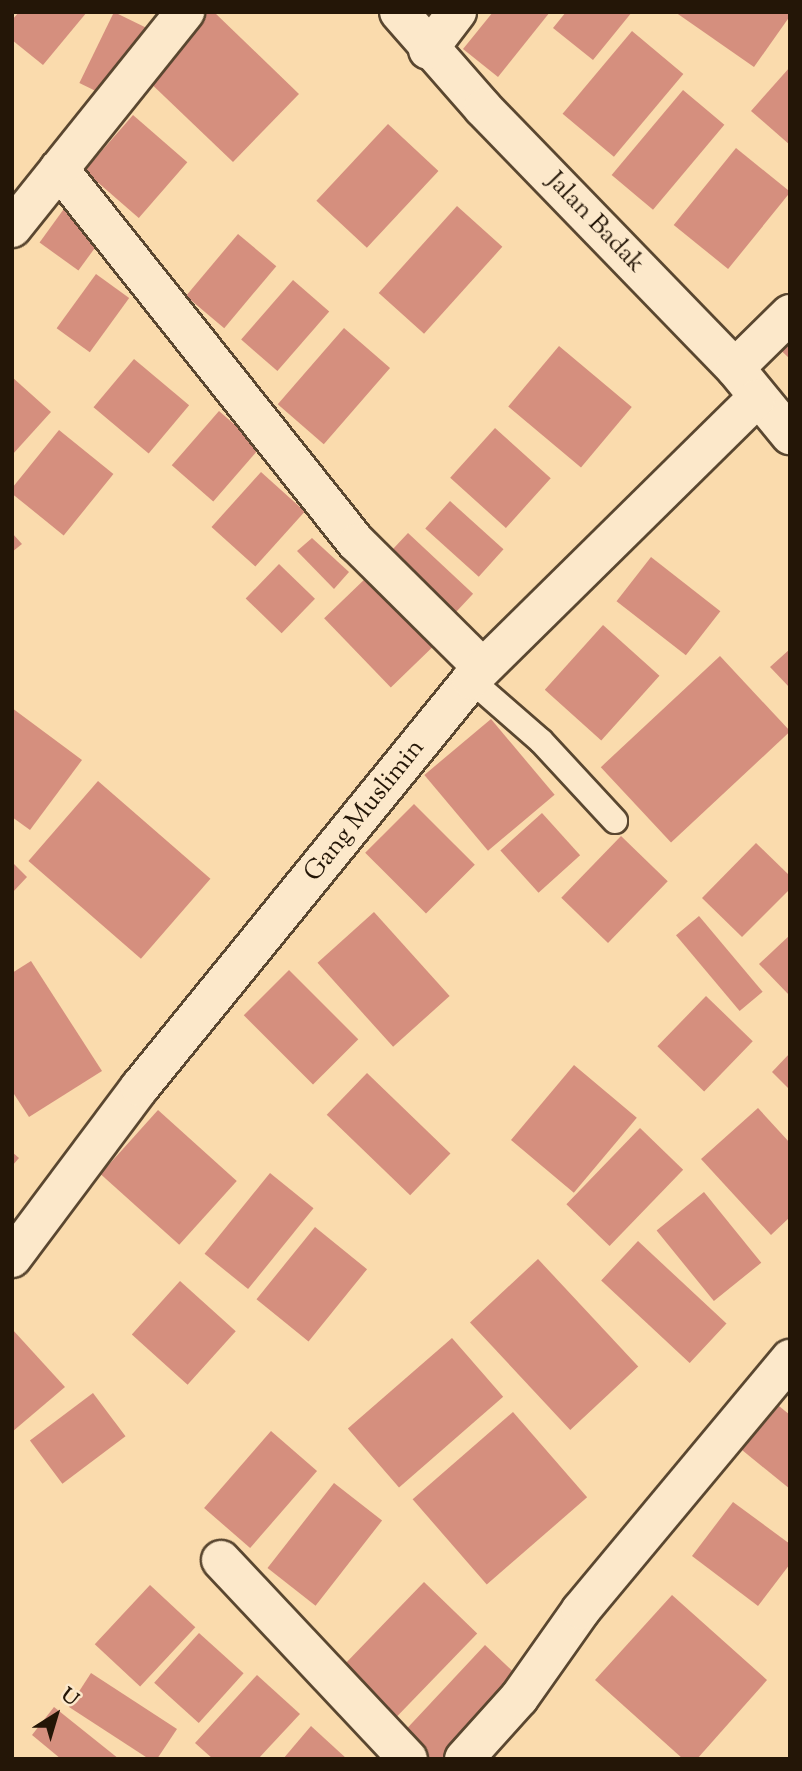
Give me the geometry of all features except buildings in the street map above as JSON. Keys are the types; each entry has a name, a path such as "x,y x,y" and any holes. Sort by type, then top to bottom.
{"street":[{"path":"12,228 185,12"},
{"name":"Jalan Badak","path":"399,12 428,50 735,368 756,399 790,435"},
{"path":"428,50 457,12"},
{"path":"59,169 357,543 477,674"},
{"path":"735,368 790,314"},
{"name":"Gang Muslimin","path":"12,1258 140,1087 477,674 756,399"},
{"path":"464,1759 519,1698 581,1609 790,1359"},
{"path":"221,1560 408,1759"}],"lane":[{"path":"477,674 615,821"}]}
